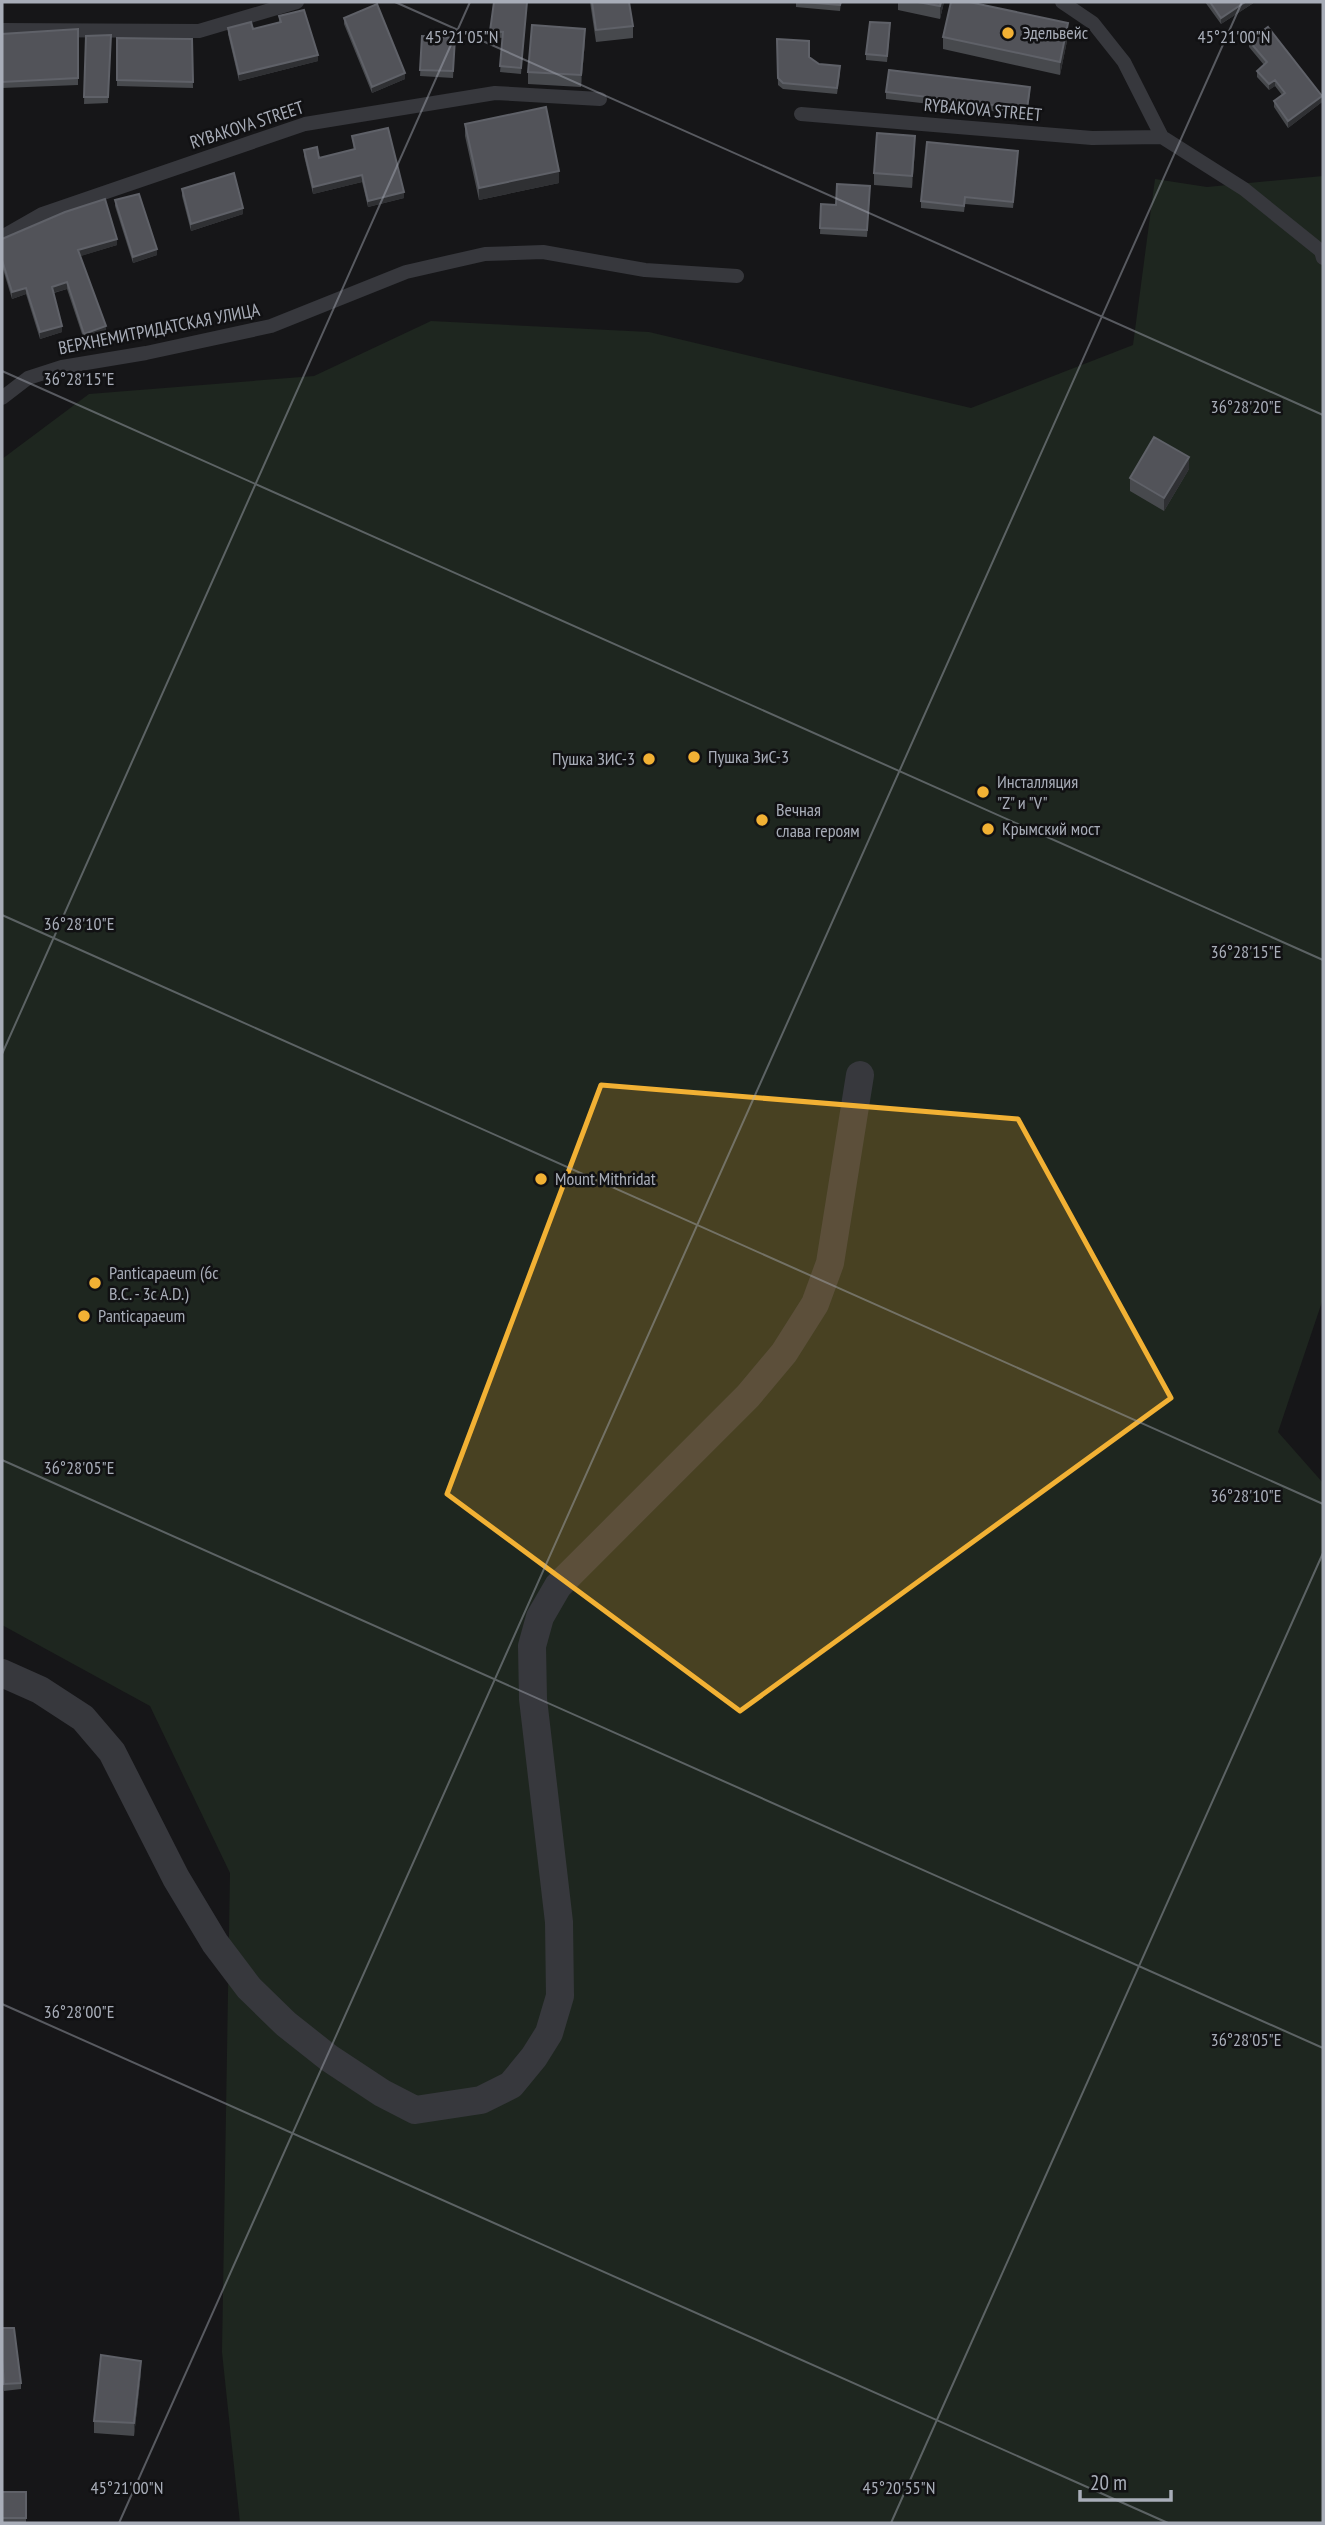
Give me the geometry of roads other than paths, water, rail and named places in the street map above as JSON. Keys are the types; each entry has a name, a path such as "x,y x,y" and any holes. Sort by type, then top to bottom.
{"street":[{"path":"2,1673 40,1690 83,1718 112,1752 176,1878 215,1943 249,1988 286,2025 382,2093 415,2110 481,2099 511,2085 549,2033 560,1996 559,1922 533,1699 531,1646 540,1617 558,1586 748,1396 783,1353 815,1304 830,1263 860,1075"}],"lane":[{"path":"2,30 200,31 297,2"},
{"path":"1062,2 1093,23 1124,62 1162,137 1244,189 1321,251 1323,258"},
{"name":"RYBAKOVA STREET","path":"2,237 41,214 305,124 495,93 600,99"},
{"name":"RYBAKOVA STREET","path":"801,114 1092,138 1162,137"},
{"name":"ВЕРХНЕМИТРИДАТСКАЯ УЛИЦА","path":"2,398 28,378 62,367 146,353 271,326 406,272 485,254 543,252 645,270 737,276"}],"place":[{"name":"Эдельвейс","path":"1008,33"},
{"name":"Пушка ЗиС-3","path":"694,757"},
{"name":"Пушка ЗИС-3","path":"649,759"},
{"name":"Инсталляция \"Z\" и \"V\"","path":"983,792"},
{"name":"Вечная слава героям","path":"762,820"},
{"name":"Крымский мост","path":"988,829"},
{"name":"Mount Mithridat","path":"541,1179"},
{"name":"Panticapaeum (6c B.C. - 3c A.D.)","path":"95,1283"},
{"name":"Panticapaeum","path":"84,1316"}]}
